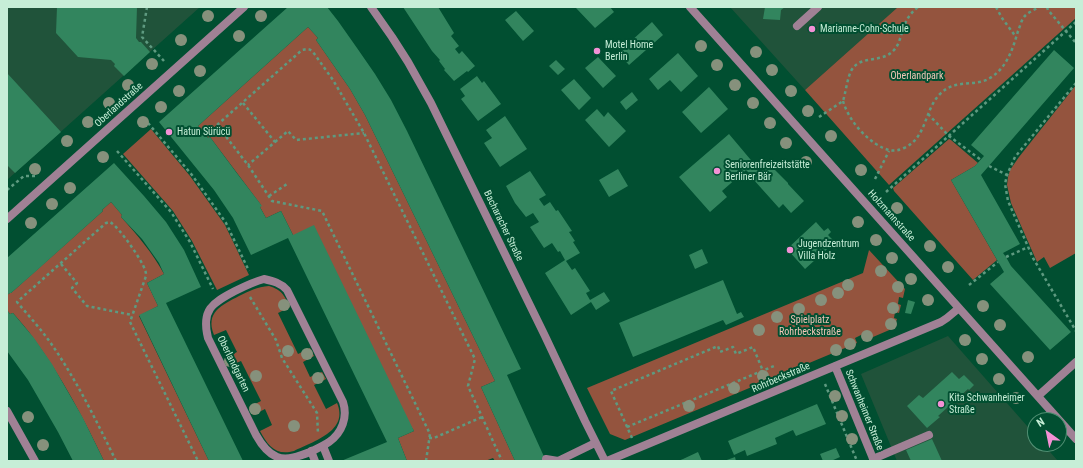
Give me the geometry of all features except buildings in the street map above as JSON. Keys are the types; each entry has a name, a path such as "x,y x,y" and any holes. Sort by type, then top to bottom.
{"street":[{"name":"Oberlandstraße","path":"7,219 244,7"},
{"name":"Bacharacher Straße","path":"371,7 408,62 431,103 538,322 595,443 606,461"},
{"name":"Holzmannstraße","path":"690,7 1076,439"},
{"path":"797,26 818,7"},
{"name":"Oberlandgarten","path":"255,281 272,281 288,290 346,409 343,426 331,441 303,455 286,458 278,457 269,453 261,444 208,338 206,320 208,312 213,304 255,281"},
{"name":"Rohrbeckstraße","path":"606,461 941,322 959,308"},
{"path":"1038,396 1076,362"},
{"name":"Schwanheimer Straße","path":"835,366 874,460"},
{"path":"7,411 35,461"},
{"path":"874,460 929,435"},
{"path":"546,459 557,461 595,443"},
{"path":"323,446 329,461"},
{"path":"311,451 315,461"}],"path":[{"path":"147,7 142,37 173,71"},
{"path":"918,7 905,23 896,47 892,52 883,58 861,61 855,66 851,72 843,101 845,109 850,117 865,136 889,151 898,150 908,146 915,140 921,133 936,98 945,89 952,85 978,83 994,76 1011,53 1024,16 1039,7"},
{"path":"996,7 1016,37"},
{"path":"1047,7 1076,43"},
{"path":"886,192 1076,22"},
{"path":"426,461 430,434 322,211 272,201 248,165 217,125 243,104 302,50 310,49 313,52 333,80 364,133 474,360 468,386 502,461"},
{"path":"1076,83 1016,157 1007,175 1005,184 1008,201 1033,258 1076,330"},
{"path":"819,117 843,101"},
{"path":"243,104 275,142"},
{"path":"928,114 949,136 981,160"},
{"path":"148,123 192,174 226,223 255,281"},
{"path":"248,165 288,131 296,140 364,133"},
{"path":"118,151 171,212 190,242 219,300"},
{"path":"875,179 889,151"},
{"path":"989,166 1007,175"},
{"path":"7,190 24,176 31,176"},
{"path":"269,196 287,184"},
{"path":"116,461 72,376 50,342 17,302 106,223 110,222 114,224 127,240 145,269 146,276 130,322 198,461"},
{"path":"1006,257 1028,247"},
{"path":"970,285 998,262"},
{"path":"61,264 77,283 72,288 87,306 132,315"},
{"path":"250,296 276,340 282,358 318,413 318,433"},
{"path":"633,440 611,391 718,346 720,352 733,348 736,354 753,347 763,371"},
{"path":"627,427 774,366"},
{"path":"825,384 857,461"},
{"path":"429,438 434,438 482,416"}],"shaded area":[{"path":"7,7 200,7 7,180"},
{"name":"Marianne-Cohn-Schule","path":"730,7 898,7 805,90"},
{"name":"Kita Schwanheimer Straße","path":"948,336 1027,426 1027,452 1050,452 1058,461 897,461 861,374"}],"green space":[{"name":"Oberlandpark","path":"898,7 1076,7 1076,18 889,185 805,90"},
{"path":"308,27 318,38 316,40 350,89 365,115 495,381 481,387 515,461 495,461 493,458 485,461 407,461 398,438 414,431 293,235 281,211 266,218 260,207 261,205 210,137 208,138 198,126"},
{"path":"1076,85 1076,253 1050,268 1044,257 1037,262 1011,203 1007,185 1008,177 1010,170 1019,157"},
{"path":"151,129 190,176 225,225 249,275 217,290 192,241 173,211 123,154"},
{"path":"949,139 978,163 951,180 997,260 973,280 894,191 893,188"},
{"path":"111,202 122,215 121,217 150,251 164,274 147,283 158,306 139,316 209,461 104,461 54,368 27,329 13,313 10,314 7,310 7,295 103,211 102,210"},
{"name":"Spielplatz Rohrbeckstraße","path":"869,250 905,289 903,298 899,297 898,304 901,305 899,313 895,312 894,318 897,319 894,328 866,340 863,334 855,338 857,343 625,440 610,434 587,388 863,273"},
{"path":"269,286 277,289 282,294 290,307 278,313 298,354 310,348 314,356 303,362 310,377 322,372 326,379 314,385 326,409 337,403 339,413 338,421 328,434 294,451 288,452 277,451 266,441 260,431 272,425 265,409 253,415 249,407 261,401 241,361 229,366 225,358 237,352 226,330 214,335 212,327 213,315 221,306 250,291"}],"place":[{"name":"Marianne-Cohn-Schule","path":"812,29"},
{"name":"Motel Home Berlin","path":"597,51"},
{"name":"Hatun Sürücü","path":"169,132"},
{"name":"Seniorenfreizeitstätte Berliner Bär","path":"717,171"},
{"name":"Jugendzentrum Villa Holz","path":"790,250"},
{"name":"Kita Schwanheimer Straße","path":"941,404"}]}
